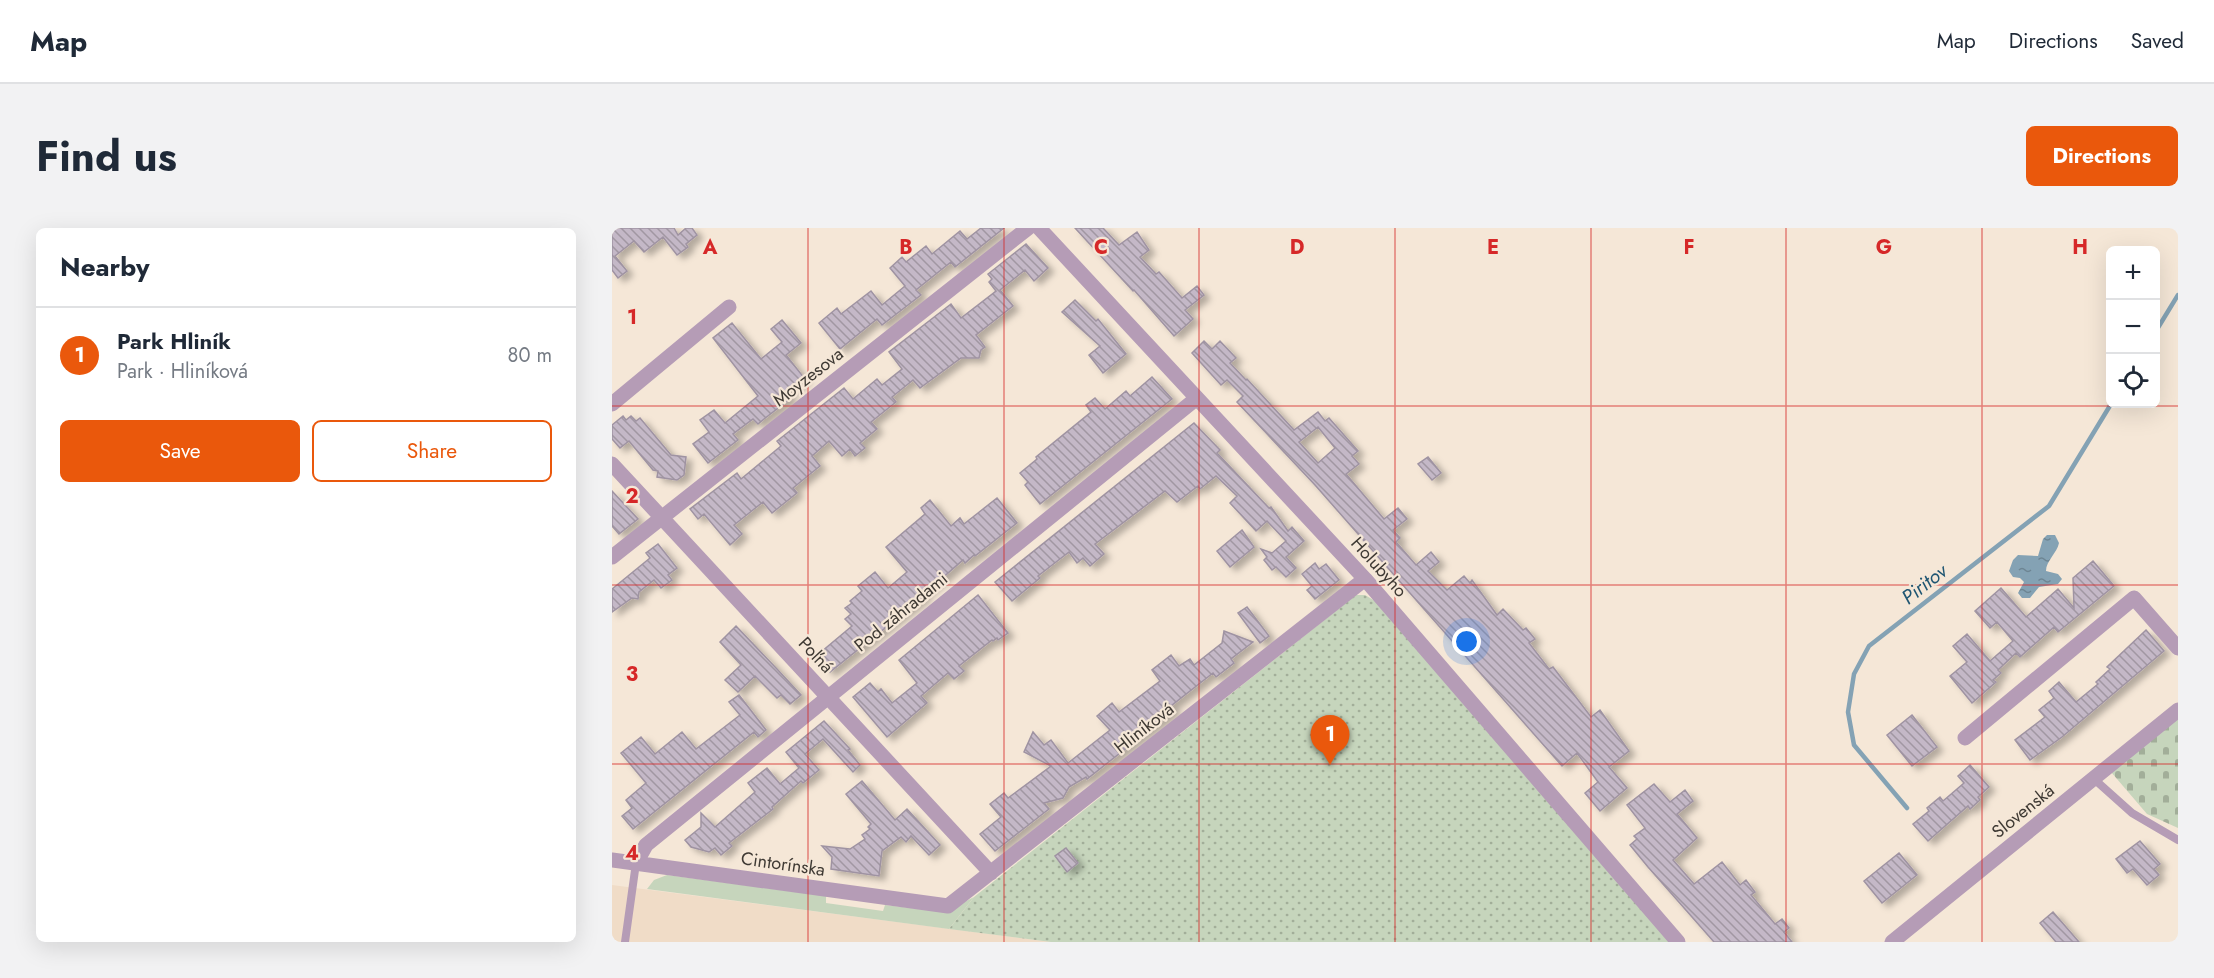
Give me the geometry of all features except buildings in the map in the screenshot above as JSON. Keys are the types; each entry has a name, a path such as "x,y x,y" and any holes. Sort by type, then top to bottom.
{"street":[{"name":"Moyzesova","path":"612,557 1028,228"},
{"name":"Holubyho","path":"1039,228 1365,579 1678,942"},
{"path":"612,404 729,307"},
{"name":"Pod záhradami","path":"636,863 646,845 1197,398"},
{"name":"Poľná","path":"612,464 991,873"},
{"name":"Hliníková","path":"948,906 1365,579"},
{"path":"1965,738 2134,598 2178,648"},
{"name":"Slovenská","path":"1892,942 2178,710"},
{"name":"Cintorínska","path":"612,860 948,906"}],"lane":[{"path":"2094,779 2132,813 2178,840"},
{"path":"625,942 636,863"}],"shaded area":[{"path":"612,885 1051,942 612,942"}],"green space":[{"path":"1356,595 1365,595 1375,601 1670,942 1051,942 949,929 974,897"},
{"path":"2178,719 2178,828 2147,814 2111,772"},
{"path":"667,875 826,896 826,903 883,911 885,905 945,912 974,897 949,929 647,889 654,880"}],"water":[{"path":"2047,535 2055,535 2059,543 2046,571 2058,574 2062,579 2058,584 2039,587 2030,598 2022,598 2018,593 2024,582 2020,578 2013,577 2009,571 2013,560 2018,555 2038,556 2043,539"}],"waterway":[{"name":"Piritov","path":"2160,324 2178,295"},
{"name":"Piritov","path":"1907,808 1854,745 1848,712 1854,674 1869,646 2049,506 2109,408"}],"place":[{"name":"Park Hliník","path":"1330,765"}]}
